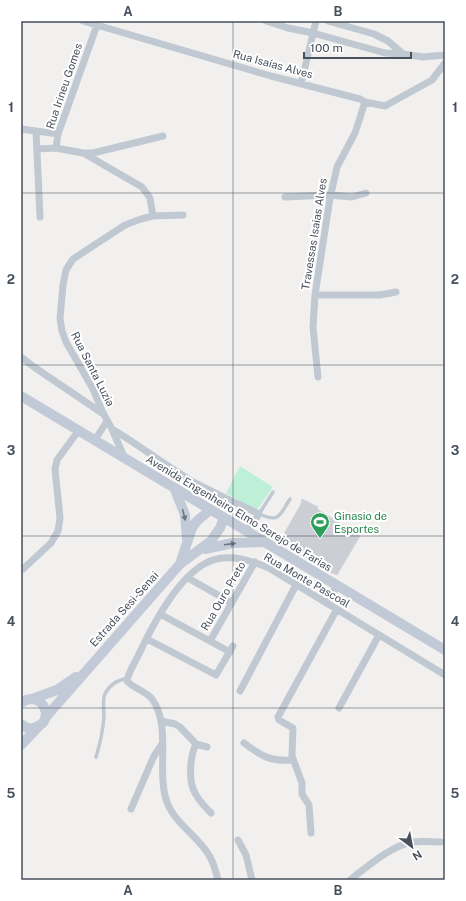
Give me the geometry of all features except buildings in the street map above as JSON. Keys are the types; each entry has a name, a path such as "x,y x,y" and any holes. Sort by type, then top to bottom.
{"main road":[{"name":"Avenida Engenheiro Elmo Serejo de Farias","path":"21,396 445,650"},
{"path":"174,487 185,515 188,544"},
{"name":"Estrada Sesi-Senai","path":"180,564 188,544 192,528 197,521 210,510"},
{"name":"Estrada Sesi-Senai","path":"38,727 44,722 45,718 180,564 211,541 218,533 224,518"},
{"path":"197,552 233,543 264,542"},
{"name":"Estrada Sesi-Senai","path":"25,699 57,690 86,671"},
{"path":"25,699 36,700 43,705 46,714 45,718"},
{"path":"21,724 29,728 38,727"},
{"path":"21,745 38,727"}],"street":[{"name":"Rua Isaías Alves","path":"83,21 301,84 385,106 432,80 445,63"},
{"path":"266,21 385,53 423,57 445,55"},
{"path":"301,84 316,21"},
{"path":"328,21 374,34 388,41 403,54"},
{"name":"Rua Irineu Gomes","path":"60,149 58,134 97,25"},
{"name":"Travessas Isaias Alves","path":"318,377 313,327 315,295 330,195 337,167 355,134 365,102"},
{"path":"21,129 58,134"},
{"path":"36,131 40,217"},
{"path":"37,149 60,149 83,153 98,152 163,136"},
{"path":"83,153 142,187 150,198 153,216"},
{"path":"286,197 330,195 352,197 366,193"},
{"name":"Rua Santa Luzia","path":"124,457 93,389 66,342 62,331 60,318 62,285 66,270 73,259 118,229 131,222 153,216 183,215"},
{"path":"315,295 380,295 396,292"},
{"path":"21,357 103,413"},
{"path":"96,440 107,421"},
{"path":"23,569 51,542 58,531 60,518 55,469 57,460 79,430"},
{"path":"112,430 132,441 190,480 259,514 246,532"},
{"name":"Rua Monte Pascoal","path":"128,678 160,614 175,592 188,578 205,564 220,558 239,558 255,562 269,568 445,675"},
{"name":"Rua Ouro Preto","path":"210,641 255,562"},
{"path":"188,578 232,603"},
{"path":"240,690 296,585"},
{"path":"326,603 337,586"},
{"path":"311,833 309,805 302,794 302,783 293,760 293,728 279,720 278,717 337,609"},
{"path":"147,639 216,675 231,649 210,641 160,614"},
{"path":"339,708 379,635"},
{"path":"128,678 128,683 153,700 161,721 164,785 168,806 208,853 213,862 218,880"},
{"path":"161,721 175,724 180,727 196,744 207,747"},
{"path":"244,742 254,751 271,759 280,761 293,760"},
{"path":"131,809 154,756 162,744"},
{"path":"196,744 193,750 191,762 192,788 200,802 211,813"},
{"path":"238,840 246,855 252,880"},
{"path":"350,880 385,855 405,844 414,842 441,842"}],"lane":[{"path":"273,492 259,514 270,519 278,517 290,499"},
{"path":"96,757 101,739 104,717 104,695 110,687 119,680 128,678"}],"green space":[{"path":"240,466 273,487 256,511 226,493"}],"place":[{"name":"Ginasio de Esportes","path":"320,539"}]}
